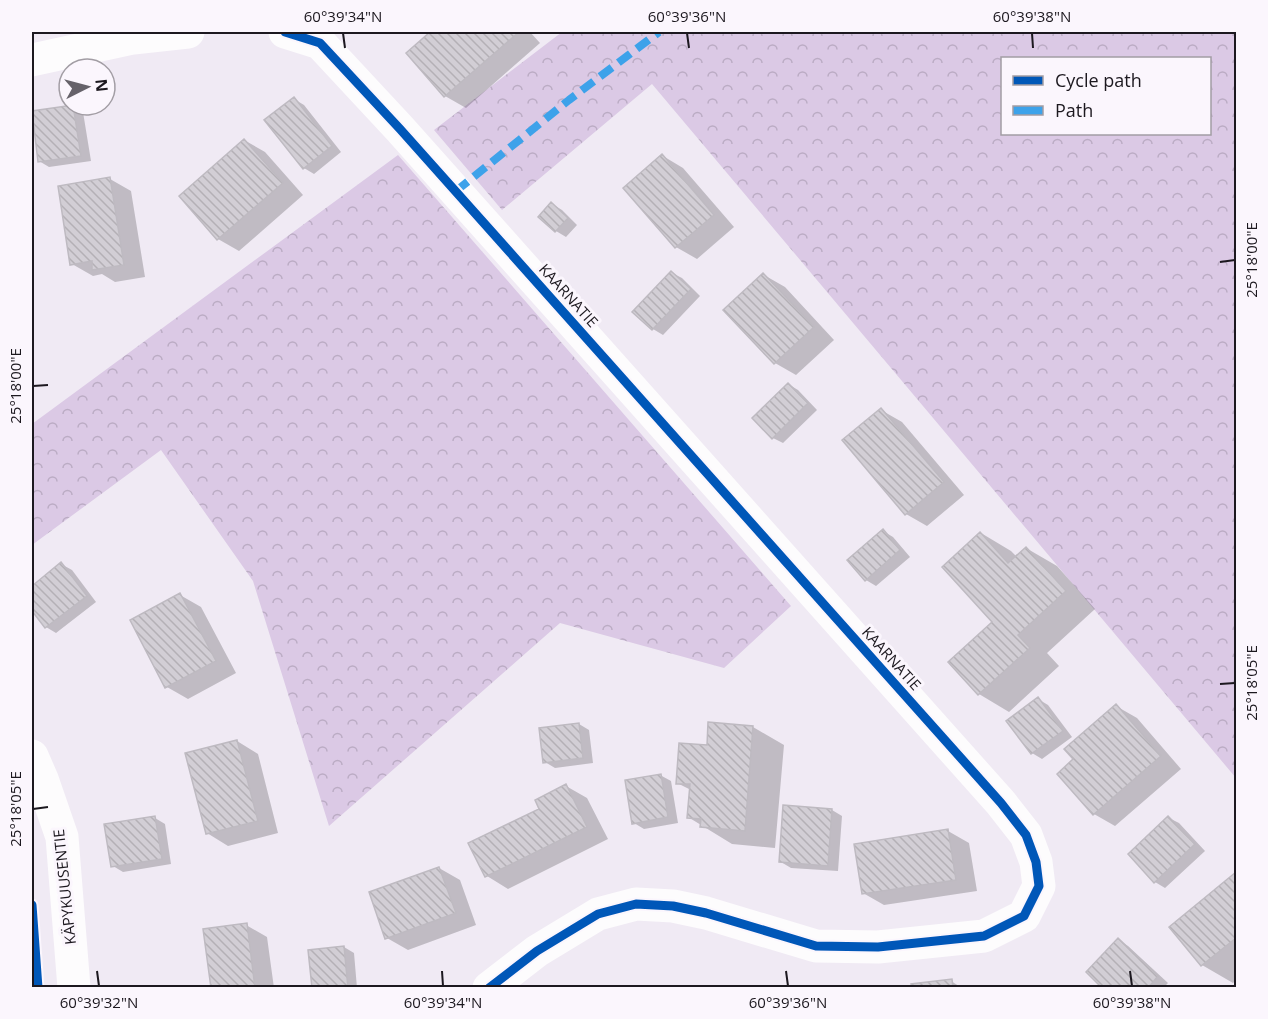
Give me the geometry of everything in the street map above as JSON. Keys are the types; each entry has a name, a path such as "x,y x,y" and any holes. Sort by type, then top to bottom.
{"street":[{"path":"32,60 133,38 188,32"},
{"name":"KAARNATIE","path":"285,32 320,43 414,144 1002,803 1026,835 1036,862 1039,886 1024,916 984,936 878,947 816,946 705,913 673,906 636,904 598,914 537,951 489,987"},
{"name":"KÄPYKUUSENTIE","path":"32,756 62,837 74,987"}],"green space":[{"path":"562,32 1236,32 1236,778 652,84 502,210 434,130"},
{"path":"398,155 791,606 724,668 560,623 329,826 253,581 161,450 32,545 32,424"}],"building":[{"path":"430,32 519,32 444,97 406,53"},
{"path":"294,97 332,146 303,169 264,120"},
{"path":"57,107 57,117 75,117 81,156 38,162 32,111"},
{"path":"244,139 283,183 217,240 179,196"},
{"path":"662,154 714,215 675,248 623,188"},
{"path":"110,177 124,265 92,270 92,261 70,265 58,186"},
{"path":"551,202 568,218 555,232 538,217"},
{"path":"671,271 691,289 652,330 632,312"},
{"path":"763,273 814,327 774,364 723,310"},
{"path":"788,383 808,403 772,439 752,418"},
{"path":"881,408 944,482 905,515 842,440"},
{"path":"883,529 900,550 865,581 847,560"},
{"path":"980,532 1008,563 1026,547 1066,591 1018,635 1030,648 978,695 948,662 992,622 942,567"},
{"path":"61,562 87,596 45,628 32,611 32,586"},
{"path":"180,593 216,661 165,688 130,620"},
{"path":"1038,697 1063,731 1031,754 1006,721"},
{"path":"1116,704 1161,756 1093,815 1057,774 1073,759 1064,749"},
{"path":"708,722 753,726 745,831 700,827 701,819 687,818 690,784 676,784 679,743 707,745"},
{"path":"579,723 583,758 543,763 539,728"},
{"path":"237,740 258,821 206,834 185,753"},
{"path":"661,774 668,817 632,824 625,780"},
{"path":"566,784 587,827 485,877 468,843 539,809 535,800"},
{"path":"783,805 832,809 828,866 779,862"},
{"path":"155,816 162,859 111,867 104,824"},
{"path":"1168,816 1195,844 1154,883 1128,854"},
{"path":"948,829 956,880 862,894 854,844"},
{"path":"439,867 456,913 385,939 369,892"},
{"path":"1236,872 1236,938 1201,966 1169,927"},
{"path":"247,923 255,988 211,988 203,929"},
{"path":"1118,938 1158,976 1148,988 1102,988 1086,972"},
{"path":"344,946 348,988 312,988 308,950"},
{"path":"952,979 953,988 912,988 911,984"}],"marked path":[{"path":"456,191 569,100 659,32"}],"cycle path":[{"path":"285,32 320,43 400,129 1001,803 1026,835 1036,862 1039,886 1024,916 984,936 878,947 816,946 706,913 673,906 636,904 598,914 537,951 489,988"},
{"path":"32,905 38,988"}]}
